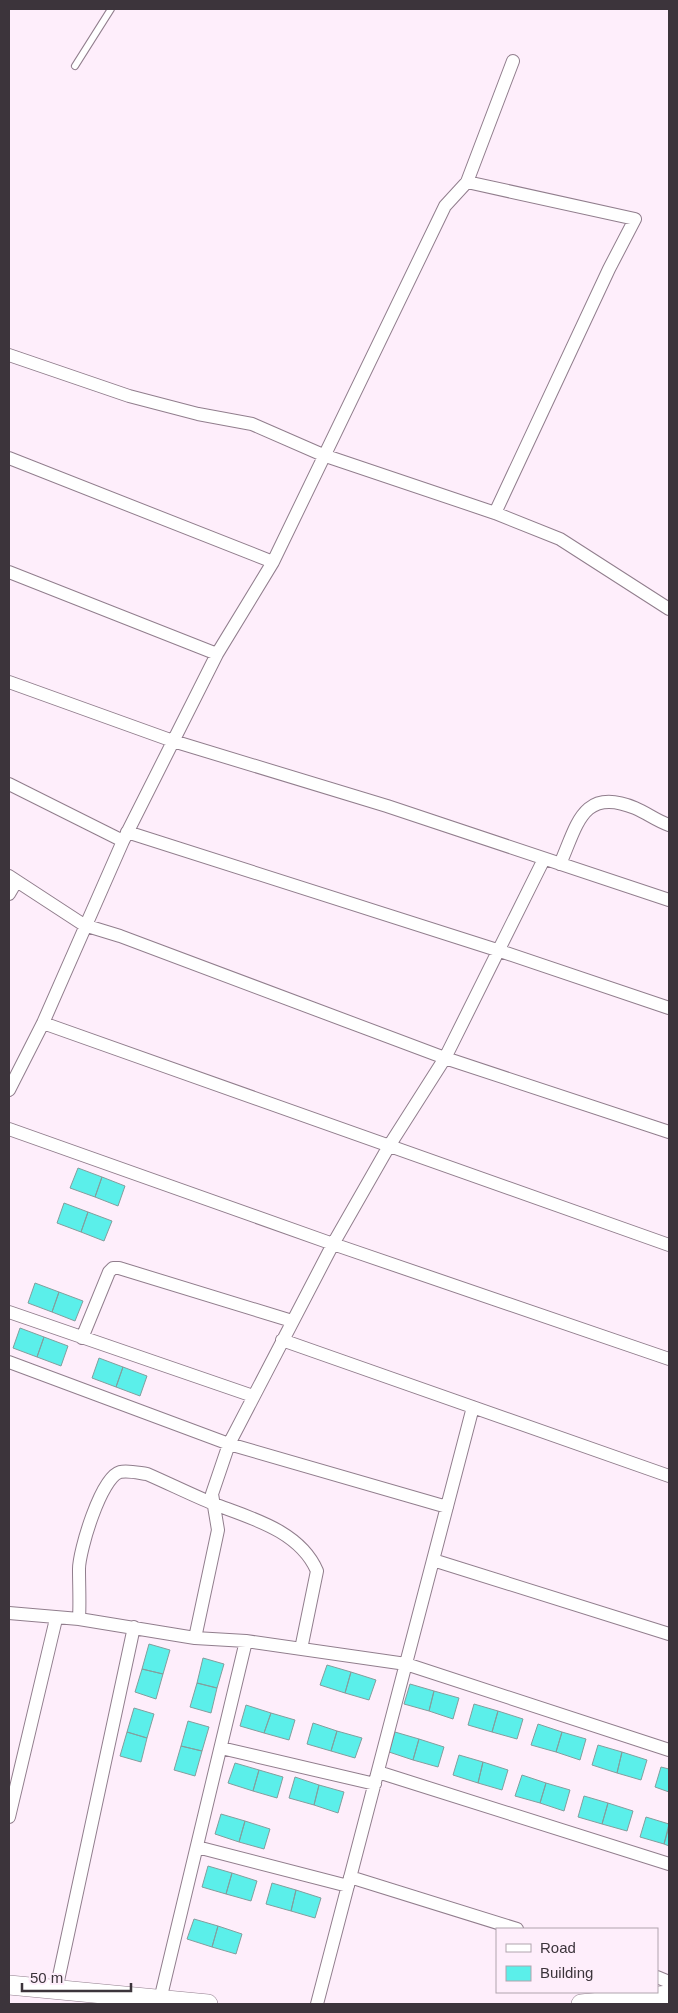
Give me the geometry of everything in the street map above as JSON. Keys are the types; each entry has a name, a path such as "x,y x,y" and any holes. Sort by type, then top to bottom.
{"street":[{"path":"9,1090 43,1023 72,959 84,925 125,837 173,741 217,654 273,562 323,454 445,206 467,182 513,61"},
{"path":"467,182 636,219 609,269 495,513"},
{"path":"9,355 129,396 198,414 252,424 323,454 495,513 560,539 669,609"},
{"path":"9,458 273,562"},
{"path":"9,572 217,654"},
{"path":"9,682 173,741 387,806 544,860 669,900"},
{"path":"9,784 125,837 500,951 669,1008"},
{"path":"560,864 581,818 589,806 601,801 618,802 669,825"},
{"path":"195,1638 218,1530 212,1494 229,1444 333,1244 389,1146 445,1058 544,860"},
{"path":"9,894 12,879 84,925 120,936 445,1058 669,1132"},
{"path":"43,1023 669,1245"},
{"path":"9,1129 333,1244 669,1359"},
{"path":"82,1338 109,1272 113,1268 292,1321"},
{"path":"9,1312 253,1396"},
{"path":"282,1340 669,1476"},
{"path":"9,1362 229,1444 447,1506"},
{"path":"317,2004 473,1407"},
{"path":"79,1619 81,1582 79,1569 84,1541 99,1501 114,1476 120,1472 147,1474 214,1504 262,1522 283,1534 313,1560 317,1571 317,1578 302,1649"},
{"path":"433,1560 669,1634"},
{"path":"9,1613 56,1619 79,1619 195,1638 246,1641 406,1664 669,1750"},
{"path":"9,1817 56,1619"},
{"path":"56,1990 134,1627"},
{"path":"160,2000 246,1641"},
{"path":"221,1748 376,1778 669,1864"},
{"path":"197,1847 349,1882 512,1928"},
{"path":"9,1985 208,2004"},
{"path":"581,2004 669,1995"}],"lane":[{"path":"75,66 111,9"}],"building":[{"path":"78,1168 102,1177 95,1197 70,1188"},
{"path":"102,1177 125,1186 118,1206 95,1197"},
{"path":"64,1203 88,1212 81,1232 57,1223"},
{"path":"88,1212 112,1221 104,1241 81,1232"},
{"path":"35,1283 59,1292 52,1312 28,1303"},
{"path":"59,1292 83,1301 75,1321 52,1312"},
{"path":"20,1328 44,1337 37,1357 13,1348"},
{"path":"44,1337 68,1346 61,1366 37,1357"},
{"path":"99,1358 123,1367 116,1387 92,1378"},
{"path":"123,1367 147,1376 140,1396 116,1387"},
{"path":"149,1644 170,1650 163,1674 142,1669"},
{"path":"203,1658 224,1664 217,1688 197,1683"},
{"path":"327,1665 351,1672 345,1693 320,1685"},
{"path":"142,1669 163,1674 156,1699 135,1692"},
{"path":"351,1672 376,1680 369,1700 345,1693"},
{"path":"197,1683 217,1688 211,1713 190,1707"},
{"path":"410,1684 434,1691 429,1711 404,1704"},
{"path":"434,1691 459,1698 453,1719 429,1711"},
{"path":"474,1704 498,1711 492,1732 468,1725"},
{"path":"246,1705 271,1713 264,1733 240,1726"},
{"path":"134,1708 154,1714 147,1738 127,1732"},
{"path":"498,1711 523,1719 517,1739 492,1732"},
{"path":"271,1713 295,1720 289,1740 264,1733"},
{"path":"188,1721 209,1727 202,1751 181,1746"},
{"path":"313,1723 337,1731 331,1751 307,1744"},
{"path":"538,1724 562,1732 556,1752 531,1745"},
{"path":"337,1731 362,1738 355,1758 331,1751"},
{"path":"127,1732 147,1738 141,1762 120,1756"},
{"path":"395,1732 419,1739 413,1760 389,1752"},
{"path":"562,1732 586,1739 580,1760 556,1752"},
{"path":"419,1739 444,1747 438,1767 413,1760"},
{"path":"598,1745 622,1752 617,1773 592,1765"},
{"path":"181,1746 202,1751 195,1776 174,1770"},
{"path":"622,1752 647,1760 641,1780 617,1773"},
{"path":"459,1755 483,1762 478,1783 453,1775"},
{"path":"483,1762 508,1770 502,1790 478,1783"},
{"path":"235,1763 259,1770 253,1791 228,1783"},
{"path":"661,1767 669,1769 669,1792 655,1787"},
{"path":"259,1770 283,1777 277,1798 253,1791"},
{"path":"522,1775 546,1783 540,1803 515,1796"},
{"path":"295,1777 319,1785 314,1805 289,1798"},
{"path":"546,1783 570,1790 564,1811 540,1803"},
{"path":"319,1785 344,1792 338,1813 314,1805"},
{"path":"584,1796 608,1803 602,1824 578,1817"},
{"path":"608,1803 633,1811 627,1831 602,1824"},
{"path":"221,1814 245,1821 239,1842 215,1834"},
{"path":"646,1817 669,1824 664,1844 640,1837"},
{"path":"245,1821 270,1829 264,1849 239,1842"},
{"path":"669,1827 669,1846 664,1844"},
{"path":"208,1866 232,1873 226,1894 202,1887"},
{"path":"232,1873 257,1881 251,1901 226,1894"},
{"path":"272,1883 296,1890 291,1911 266,1904"},
{"path":"296,1890 321,1898 315,1918 291,1911"},
{"path":"194,1919 218,1926 212,1947 187,1939"},
{"path":"218,1926 242,1934 236,1954 212,1947"}]}
